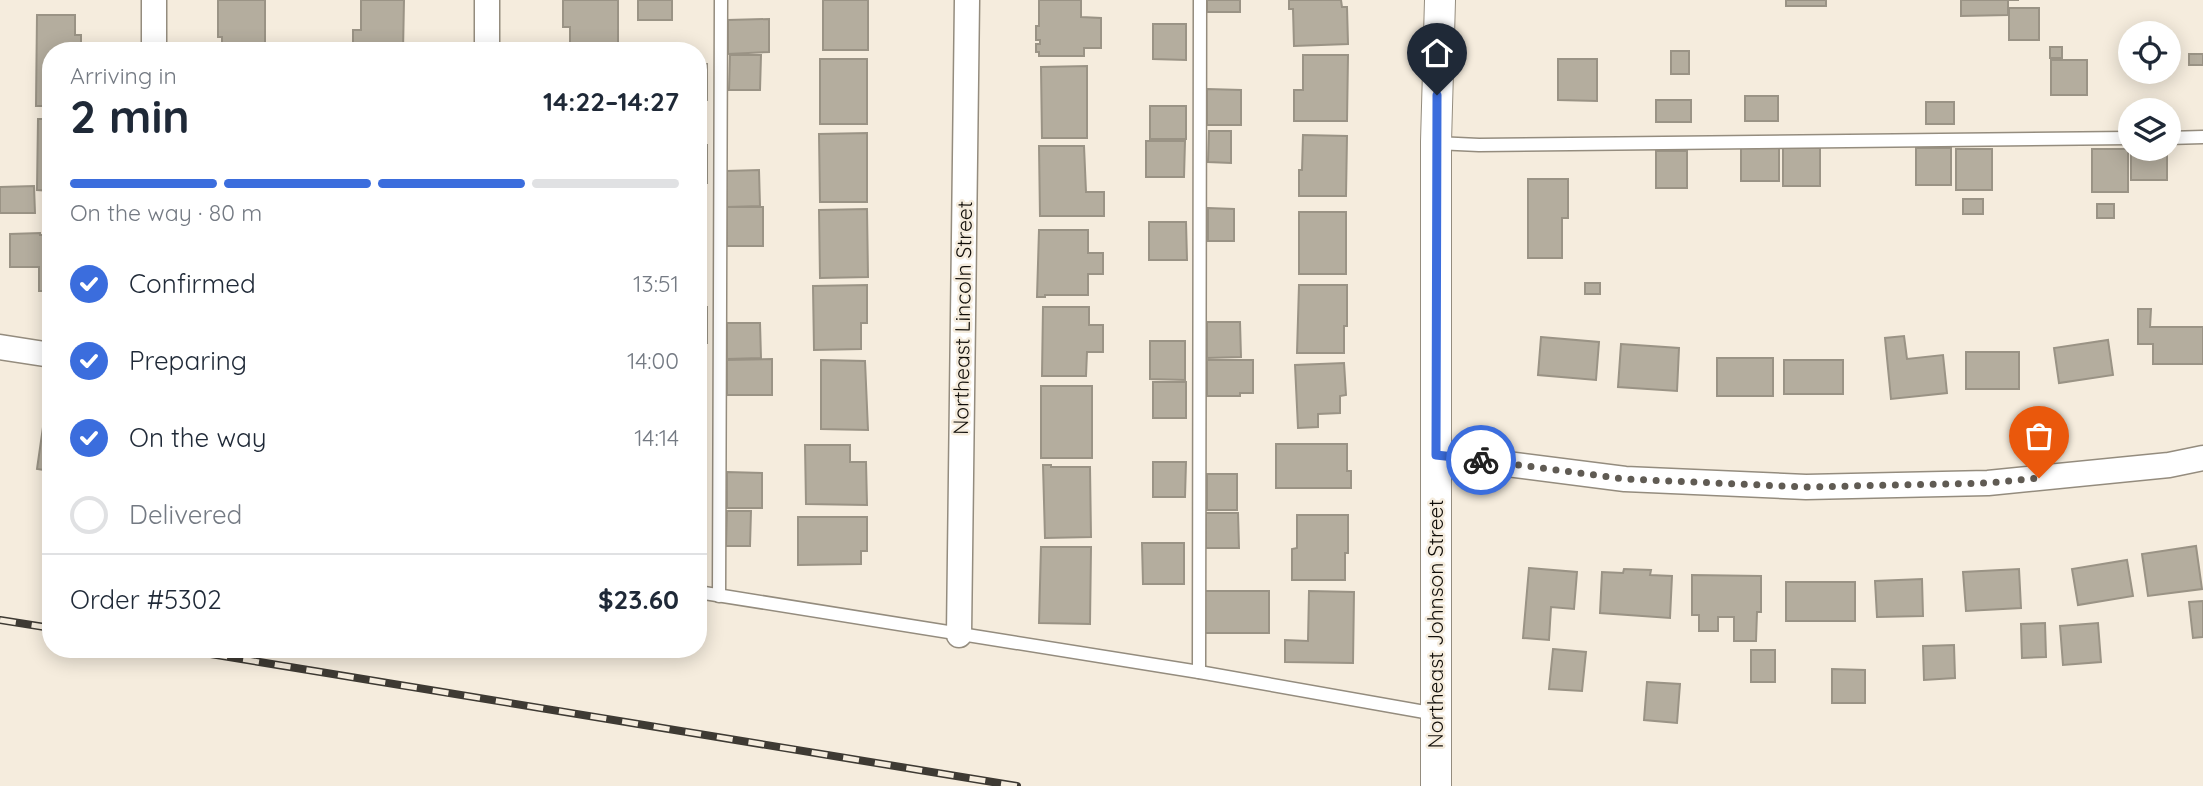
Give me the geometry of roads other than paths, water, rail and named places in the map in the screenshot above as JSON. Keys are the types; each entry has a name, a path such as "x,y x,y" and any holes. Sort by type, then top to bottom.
{"street":[{"path":"154,0 154,42"},
{"path":"487,0 487,42"},
{"name":"Northeast Lincoln Street","path":"959,635 967,0"},
{"name":"Northeast Johnson Street","path":"1436,786 1436,142 1440,0"},
{"path":"0,347 42,354"},
{"path":"1436,455 1625,479 1806,487 1988,483 2169,465 2203,458"}],"lane":[{"path":"719,596 721,0"},
{"path":"1199,672 1200,0"},
{"path":"2181,138 2203,137"},
{"path":"1436,142 1493,145 2118,138"},
{"path":"707,594 1199,672 1436,714"}],"railway":[{"path":"0,620 42,627"},
{"path":"235,658 1017,786"}]}
